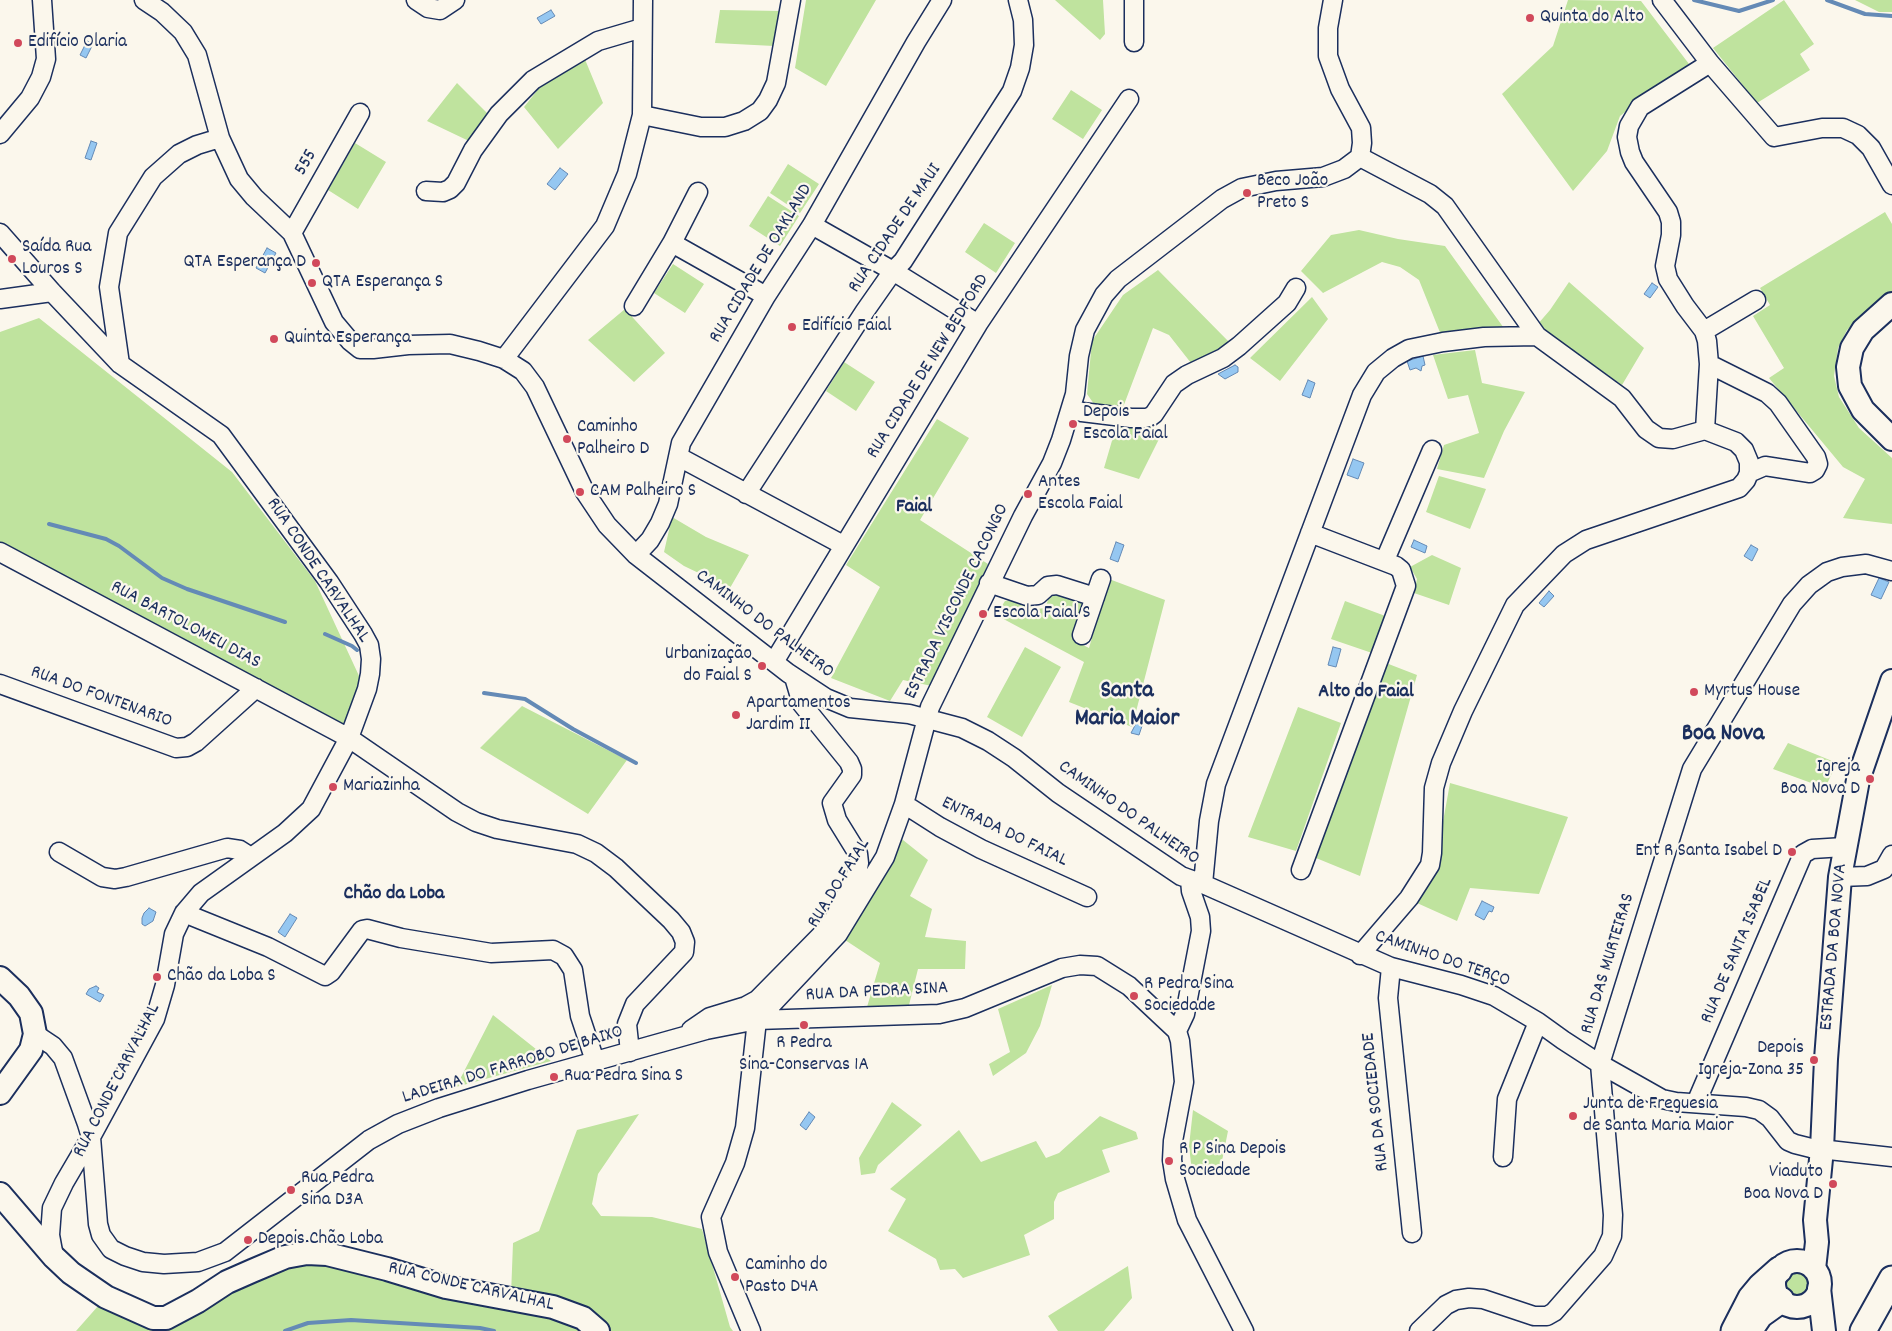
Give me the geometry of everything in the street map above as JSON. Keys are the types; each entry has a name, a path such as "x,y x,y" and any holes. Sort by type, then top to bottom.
{"highway":[{"path":"1877,1323 1892,1279"},
{"path":"1734,1331 1752,1298 1781,1288"},
{"path":"1749,1331 1781,1288"}],"main road":[{"path":"1892,304 1863,330 1852,348 1848,367 1850,386 1863,410 1892,439"},
{"name":"ESTRADA DA BOA NOVA","path":"1824,1330 1817,1278 1815,1220 1822,1149 1826,1049 1840,877 1844,847 1858,780 1892,681"},
{"path":"0,978 19,996 31,1013 35,1034 31,1050 0,1093"},
{"path":"0,1194 54,1257"},
{"name":"ESTRADA DA BOA NOVA","path":"1815,1220 1781,1288 1824,1330"},
{"name":"RUA CONDE CARVALHAL","path":"54,1257 71,1273 106,1297 158,1319 174,1314 227,1282 285,1257 306,1253 327,1254 387,1269 446,1287 553,1307 583,1318 598,1331"},
{"path":"1802,1262 1809,1264 1817,1278 1816,1297 1781,1288 1802,1262"}],"street":[{"path":"0,134 30,98 41,77 46,59 42,0"},
{"name":"CAMINHO DO PALHEIRO","path":"144,0 162,12 183,32 197,55 220,138 240,179 254,198 292,233 334,322 350,341 360,348 373,349 408,345 450,344 504,359 522,371 535,387 585,492 606,525 636,556 774,662 826,698 850,708 909,714 926,718 962,728 988,741 1014,758 1058,793 1172,871 1197,882 1190,891 1200,916 1201,930 1185,1014 1177,1031"},
{"path":"416,0 428,8 447,5"},
{"path":"504,359 605,226 628,174 642,115 643,0"},
{"path":"642,115 701,127 725,127 744,121 760,111 776,83 792,0"},
{"name":"RUA CIDADE DE OAKLAND","path":"636,556 650,540 668,504 681,443 766,296 812,225 916,42 942,0"},
{"name":"RUA CIDADE DE MAUI","path":"746,494 893,271 903,261 1012,91 1020,68 1024,45 1023,20 1018,0"},
{"path":"1134,0 1134,42"},
{"path":"1333,0 1328,28 1328,56 1340,89 1361,128 1360,158 1430,194 1445,206 1537,336 1622,398 1646,428 1659,438 1673,439 1704,430 1736,442 1744,450 1749,462 1749,473 1739,488 1586,540 1564,554 1515,605 1463,711 1441,763 1434,788 1430,865 1409,898 1360,955"},
{"path":"1662,0 1710,63 1774,137 1822,128 1843,128 1858,135 1871,148 1892,185"},
{"path":"426,191 443,192 450,189 456,183 473,150 499,114 533,80 598,41 642,28"},
{"path":"1704,430 1710,364 1708,341 1704,331 1668,279 1665,266 1671,235 1671,222 1668,212 1634,162 1630,152 1628,137 1629,126 1640,108 1710,63"},
{"name":"RUA CIDADE DE NEW BEDFORD","path":"774,662 925,415 978,324 1129,99"},
{"name":"555","path":"292,233 360,113"},
{"path":"120,364 109,287 118,233 153,177 179,154 197,144 220,138"},
{"name":"ESTRADA VISCONDE CACONGO","path":"926,718 955,653 1022,516 1052,463 1071,409 1085,330 1104,295 1118,279 1222,199 1242,188 1276,181 1323,177 1344,169 1360,158"},
{"path":"634,306 672,243 698,192"},
{"path":"812,225 893,271 978,324"},
{"name":"RUA CONDE CARVALHAL","path":"0,233 52,292 120,364 221,435 306,550 363,634 369,645 371,659 367,689 349,738 311,809 285,833 201,894 184,913 174,934 165,985 155,1018 52,1208 50,1234 54,1257"},
{"path":"672,243 766,296"},
{"path":"1071,409 1131,418 1150,417 1174,384 1187,375 1223,358 1240,346 1287,303 1296,288"},
{"path":"0,299 52,292"},
{"path":"1704,331 1756,300"},
{"path":"1197,882 1216,784 1362,395 1376,372 1393,358 1409,349 1443,342 1484,337 1537,336"},
{"path":"1710,364 1767,393 1778,403 1816,457 1818,464 1816,470 1810,473 1765,466 1749,473"},
{"path":"1385,560 1432,450"},
{"path":"679,457 844,546"},
{"path":"1300,870 1406,586 1401,570 1385,560 1310,533"},
{"name":"RUA BARTOLOMEU DIAS","path":"0,552 349,738 457,812 476,822 497,829 577,844 596,853 616,868 671,920 681,932 685,942 684,952 635,1004 628,1024 630,1052"},
{"name":"RUA DAS MURTEIRAS","path":"1420,1331 1446,1305 1462,1299 1482,1299 1534,1316 1548,1316 1554,1312 1603,1256 1612,1236 1613,1215 1600,1064 1692,768 1792,604 1809,585 1827,572 1842,567 1866,564 1892,572"},
{"path":"1082,635 1101,579"},
{"path":"989,583 1027,596 1038,595 1048,586 1057,585 1095,597"},
{"path":"676,1039 710,1017 746,1006 757,1000 824,932 834,919 857,873 860,863 858,854 837,820 832,804 852,775 852,768 802,704 794,677"},
{"name":"RUA DO FONTENARIO","path":"0,684 176,748 188,747 196,742 256,688"},
{"name":"RUA DO FAIAL","path":"757,1020 838,934 885,857 904,804 926,718"},
{"name":"ENTRADA DO FAIAL","path":"904,804 940,827 981,849 1087,897"},
{"name":"RUA DE SANTA ISABEL","path":"1696,1103 1803,854 1812,849 1844,847"},
{"path":"59,852 102,876 115,879 126,878 227,848 240,850 251,856"},
{"path":"1840,877 1867,876 1884,868 1892,855"},
{"name":"CAMINHO DO TERÇO","path":"1197,882 1390,967 1461,985 1494,996 1538,1022 1600,1064 1662,1098 1758,1110 1770,1118 1788,1141 1811,1148 1892,1157"},
{"path":"184,913 268,947 325,976 331,972 362,930 367,929 401,938 491,953 553,950 564,956 573,970 580,1016 595,1061"},
{"name":"RUA DA PEDRA SINA","path":"757,1020 940,1014 965,1008 1062,968 1080,965 1097,966 1129,986 1177,1031"},
{"name":"RUA DA SOCIEDADE","path":"1390,967 1388,998 1412,1233"},
{"path":"750,1331 718,1252 711,1217 735,1163 745,1128 757,1020"},
{"name":"LADEIRA DO FARROBO DE BAIXO","path":"35,1034 53,1046 63,1058 91,1137 98,1224 101,1236 111,1249 143,1262 164,1264 198,1262 225,1252 368,1140 398,1124 439,1108 528,1080 706,1030 757,1020"},
{"path":"1504,1157 1506,1099 1538,1022"},
{"path":"1177,1031 1180,1041 1184,1082 1172,1141 1175,1179 1187,1220 1244,1331"},
{"path":"24,1222 41,1221 50,1216"}],"green space":[{"path":"806,0 876,0 826,86 795,68"},
{"path":"1055,0 1103,0 1105,34 1100,40"},
{"path":"1568,0 1641,1 1689,64 1620,116 1607,151 1573,191 1502,94 1553,46"},
{"path":"1784,0 1814,44 1800,54 1810,70 1757,103 1713,48"},
{"path":"1855,0 1892,0 1892,12 1879,12"},
{"path":"720,10 781,11 774,46 715,43"},
{"path":"584,57 603,103 558,149 524,107 540,87 567,65"},
{"path":"457,83 489,115 471,142 427,121"},
{"path":"1071,90 1102,110 1083,139 1052,119"},
{"path":"355,143 386,162 358,209 328,190"},
{"path":"788,164 819,184 800,213 770,193"},
{"path":"768,196 799,216 780,246 749,226"},
{"path":"1885,212 1892,224 1892,291 1847,330 1838,348 1834,376 1839,397 1859,428 1892,458 1892,524 1843,518 1865,479 1843,467 1769,378 1784,368 1753,316 1770,305 1760,288"},
{"path":"984,223 1015,243 996,273 965,252"},
{"path":"1359,230 1398,239 1445,246 1506,331 1441,335 1419,280 1400,267 1382,262 1323,293 1301,271 1331,235"},
{"path":"673,264 704,284 685,313 654,293"},
{"path":"1158,270 1230,343 1191,363 1169,335 1153,328 1122,410 1094,404 1087,394 1092,341 1123,295"},
{"path":"1569,282 1644,348 1622,385 1537,325"},
{"path":"1312,297 1328,319 1280,381 1250,358"},
{"path":"625,309 665,353 634,382 588,340"},
{"path":"39,318 232,472 315,581 360,678 344,732 0,545 0,332"},
{"path":"1475,350 1482,383 1525,392 1504,431 1484,478 1437,469 1444,445 1479,433 1468,395 1448,399 1433,355"},
{"path":"844,362 875,382 856,411 826,391"},
{"path":"937,419 969,438 920,520 988,564 932,686 903,680 890,701 831,678 880,587 846,565"},
{"path":"1116,427 1155,427 1158,433 1159,439 1139,479 1104,468"},
{"path":"1439,476 1486,489 1470,529 1426,512"},
{"path":"672,517 706,537 749,555 730,588 684,566 664,552"},
{"path":"1432,555 1461,568 1449,605 1414,593 1417,579 1410,567"},
{"path":"1109,579 1165,600 1132,727 1069,702 1084,662 996,615 1005,601 1013,600 1037,609 1045,608 1050,595 1054,592 1084,604 1075,641 1089,648"},
{"path":"1345,601 1388,617 1372,653 1331,639"},
{"path":"1025,647 1061,667 1022,737 987,717"},
{"path":"1386,663 1417,675 1360,876 1316,858"},
{"path":"522,706 627,760 588,814 480,748"},
{"path":"1298,707 1341,723 1296,851 1248,837"},
{"path":"1788,743 1837,763 1825,788 1773,769"},
{"path":"1450,783 1568,817 1539,894 1470,888 1457,921 1417,903 1439,844"},
{"path":"898,836 928,860 910,896 932,909 925,937 966,941 965,969 918,969 909,1005 867,1007 880,963 845,940 890,865"},
{"path":"1052,985 1040,1026 1026,1053 993,1076 989,1064 1010,1052 998,1009"},
{"path":"493,1015 551,1061 456,1087"},
{"path":"892,1102 922,1125 878,1165 875,1173 861,1175 859,1158"},
{"path":"1193,1110 1228,1131 1220,1171 1192,1172 1189,1146"},
{"path":"639,1114 598,1174 592,1204 601,1216 652,1217 702,1229 730,1327 733,1331 76,1331 106,1297 153,1318 285,1257 511,1295 513,1243 539,1231 577,1130"},
{"path":"1100,1116 1136,1132 1138,1139 1102,1150 1110,1172 1058,1193 1054,1202 1054,1219 1024,1235 1030,1255 963,1278 955,1269 940,1270 936,1259 888,1231 906,1199 890,1189 959,1130 981,1162 1036,1141 1046,1158 1059,1153"},
{"path":"1128,1266 1132,1298 1104,1331 1058,1331 1048,1316"},
{"path":"1796,1271 1805,1275 1809,1284 1805,1293 1796,1297 1787,1293 1783,1284 1787,1275"}],"water":[{"path":"551,10 555,16 541,24 537,18"},
{"path":"87,41 93,44 86,58 80,55"},
{"path":"91,141 97,143 91,160 85,158"},
{"path":"560,168 568,174 555,190 547,184"},
{"path":"267,248 276,253 265,273 256,268"},
{"path":"1652,283 1658,287 1650,298 1644,294"},
{"path":"1423,356 1425,365 1422,366 1421,371 1416,368 1410,370 1407,361"},
{"path":"1235,365 1238,367 1238,372 1225,379 1218,374"},
{"path":"1308,380 1315,383 1310,398 1302,395"},
{"path":"1353,459 1364,463 1358,479 1347,475"},
{"path":"1414,540 1427,546 1425,553 1411,547"},
{"path":"1116,542 1124,545 1118,562 1110,559"},
{"path":"1751,545 1758,549 1752,561 1744,556"},
{"path":"1879,578 1889,582 1881,599 1871,595"},
{"path":"1549,591 1554,596 1544,607 1539,603"},
{"path":"1333,647 1341,649 1336,667 1328,665"},
{"path":"1140,716 1145,717 1139,735 1131,733"},
{"path":"1482,901 1494,907 1492,912 1489,911 1484,920 1475,915"},
{"path":"149,908 156,912 153,921 145,926 142,924 142,918"},
{"path":"290,914 297,918 285,937 278,932"},
{"path":"96,986 99,988 97,992 104,995 100,1002 86,994 89,989"},
{"path":"809,1112 815,1117 806,1130 800,1125"}],"waterway":[{"path":"1694,0 1739,11 1773,0"},
{"path":"1827,0 1865,14 1892,16"},
{"path":"49,524 106,539 119,546 162,578 187,589 285,622"},
{"path":"325,634 357,650"},
{"path":"484,693 525,699 573,729 636,763"},
{"path":"285,1331 308,1323 351,1320 480,1328 494,1331"}],"place":[{"name":"Quinta do Alto","path":"1530,18"},
{"name":"Edifício Olaria","path":"18,43"},
{"name":"Beco João Preto S","path":"1247,193"},
{"name":"Saída Rua Louros S","path":"12,259"},
{"name":"QTA Esperança D","path":"316,263"},
{"name":"QTA Esperança S","path":"312,283"},
{"name":"Edifício Faial","path":"792,327"},
{"name":"Quinta Esperança","path":"274,339"},
{"name":"Depois Escola Faial","path":"1073,424"},
{"name":"Caminho Palheiro D","path":"567,439"},
{"name":"CAM Palheiro S","path":"580,492"},
{"name":"Antes Escola Faial","path":"1028,494"},
{"name":"Escola Faial S","path":"983,614"},
{"name":"Urbanização do Faial S","path":"762,666"},
{"name":"Myrtus House","path":"1694,692"},
{"name":"Apartamentos Jardim II","path":"736,715"},
{"name":"Igreja Boa Nova D","path":"1870,779"},
{"name":"Mariazinha","path":"333,787"},
{"name":"Ent R Santa Isabel D","path":"1792,852"},
{"name":"Chão da Loba S","path":"157,977"},
{"name":"R Pedra Sina Sociedade","path":"1134,996"},
{"name":"R Pedra Sina-Conservas 1A","path":"804,1025"},
{"name":"Depois Igreja-Zona 35","path":"1814,1060"},
{"name":"Rua Pedra Sina S","path":"554,1077"},
{"name":"Junta de Freguesia de Santa Maria Maior","path":"1573,1116"},
{"name":"R P Sina Depois Sociedade","path":"1169,1161"},
{"name":"Viaduto Boa Nova D","path":"1833,1184"},
{"name":"Rua Pedra Sina D3A","path":"291,1190"},
{"name":"Depois Chão Loba","path":"248,1240"},
{"name":"Caminho do Pasto D4A","path":"735,1277"}],"district":[{"name":"Faial","path":"914,508"},
{"name":"Alto do Faial","path":"1366,693"},
{"name":"Santa Maria Maior","path":"1127,707"},
{"name":"Boa Nova","path":"1723,736"},
{"name":"Chão da Loba","path":"394,895"}]}
